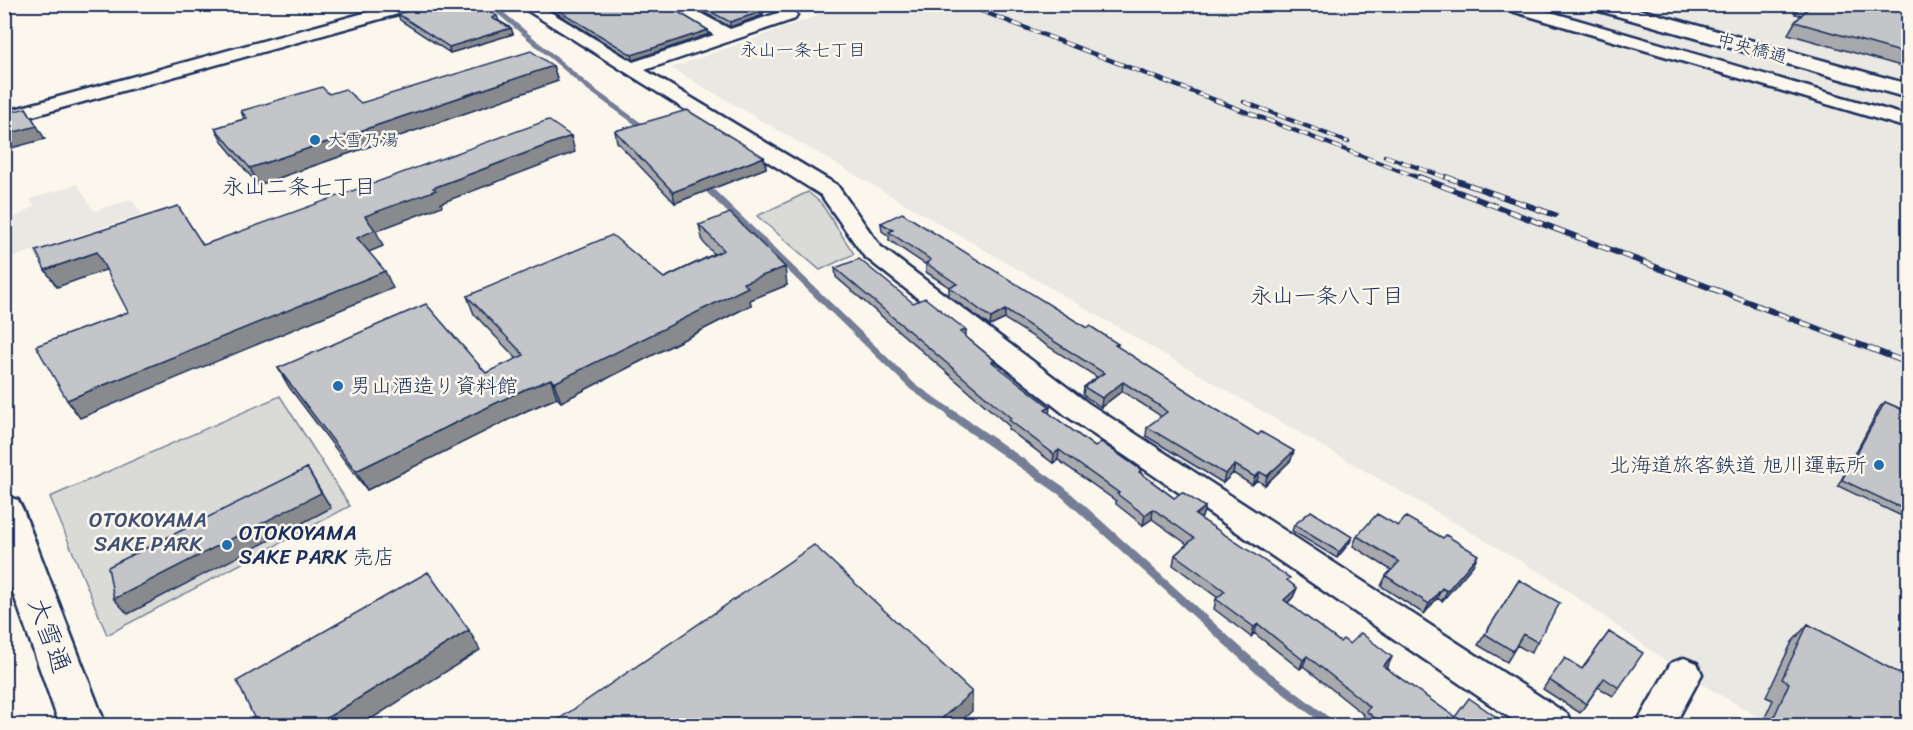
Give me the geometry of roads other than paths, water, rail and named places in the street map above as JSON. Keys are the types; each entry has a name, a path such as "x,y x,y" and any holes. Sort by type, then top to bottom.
{"main road":[{"name":"中央橋通","path":"1596,4 1908,91"},
{"name":"中央橋通","path":"1627,4 1908,81"},
{"name":"大雪通","path":"4,510 82,726"}],"street":[{"path":"4,118 417,4"},
{"path":"525,4 829,190 872,251 1078,410 1554,726"},
{"path":"670,4 729,36"},
{"path":"630,69 789,15 778,4"},
{"path":"1504,4 1908,122"},
{"path":"1654,726 1684,674"}],"waterway":[{"path":"490,4 589,88 647,130"},
{"path":"703,184 913,387 954,415"},
{"path":"951,414 1062,491 1257,668 1333,726"}],"railway":[{"path":"963,4 1422,179"},
{"path":"1244,102 1348,142"},
{"path":"1385,156 1450,179"},
{"path":"1419,177 1908,363"},
{"path":"1446,177 1555,215"}],"place":[{"name":"大雪乃湯","path":"315,140"},
{"name":"男山酒造り資料館","path":"338,386"},
{"name":"北海道旅客鉄道 旭川運転所","path":"1879,465"},
{"name":"OTOKOYAMA SAKE PARK 売店","path":"227,545"}],"district":[{"name":"永山一条七丁目","path":"803,50"},
{"name":"永山二条七丁目","path":"299,186"},
{"name":"永山一条八丁目","path":"1327,295"}],"park label":[{"name":"OTOKOYAMA SAKE PARK","path":"148,532"}]}
